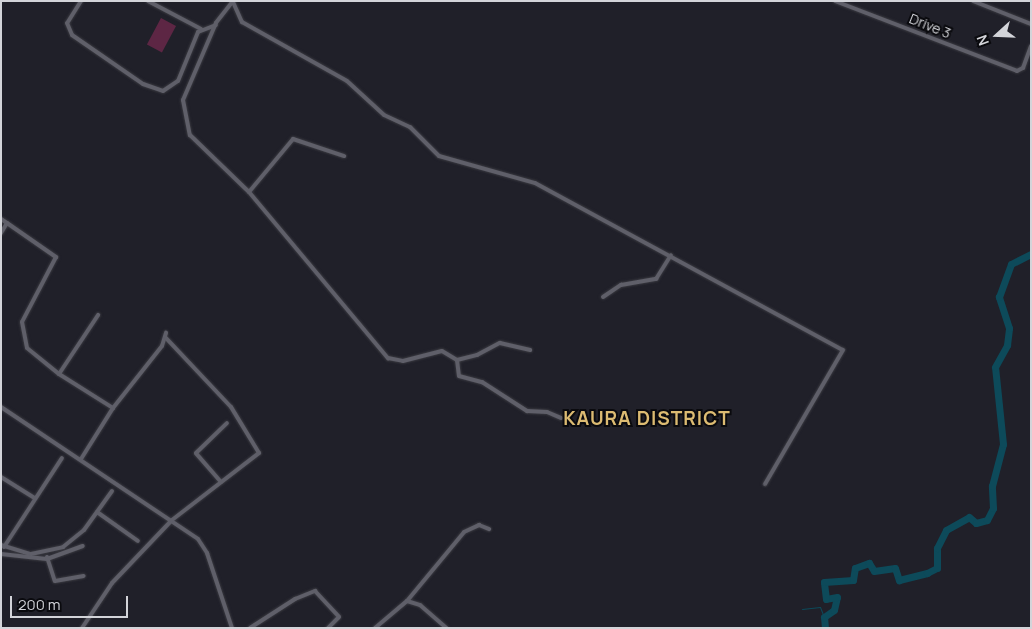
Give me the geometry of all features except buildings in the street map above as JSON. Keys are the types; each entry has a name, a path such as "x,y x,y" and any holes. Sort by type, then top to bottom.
{"street":[{"path":"81,1 67,23 72,35 143,84 163,91 178,81 201,29"},
{"path":"148,1 201,29 216,25"},
{"name":"Drive 3","path":"835,1 1017,71 1023,68 1031,46"},
{"path":"973,1 1031,24"},
{"path":"530,350 500,343 482,353 457,360 437,351 403,361 388,358 249,192 190,135 183,118 183,100 216,25 233,2 242,22 346,81 384,114 410,127 439,156 536,183 843,350 765,484"},
{"path":"249,192 293,139 344,156"},
{"path":"1,219 56,257 26,314 21,332 33,355 113,408"},
{"path":"1,233 8,223"},
{"path":"603,297 621,285 656,279 671,255"},
{"path":"60,374 98,315"},
{"path":"81,460 113,408 166,336 231,407 259,449 256,456 172,520 112,583 82,628"},
{"path":"457,360 459,376 482,382 527,411 547,412 561,418"},
{"path":"1,408 172,520 202,545 232,628"},
{"path":"221,482 196,453 227,423"},
{"path":"62,458 3,546 20,553 46,552 73,540 98,512 112,490"},
{"path":"1,477 35,498"},
{"path":"98,512 138,540"},
{"path":"375,628 407,601 464,532 476,525 489,529"},
{"path":"1,554 47,559 83,546"},
{"path":"46,552 55,581 84,576"},
{"path":"250,628 295,599 315,591 339,617 328,628"},
{"path":"407,601 420,605 446,628"}],"shaded area":[{"path":"161,18 176,26 162,52 147,44"}],"waterway":[{"path":"825,628 824,617 834,610 837,597 826,599 824,582 853,580 855,568 869,563 874,571 895,568 899,580 927,573 937,568 937,548 946,530 969,517 976,523 987,520 993,508 992,486 1003,444 995,367 1007,345 1009,328 999,297 1011,264 1031,254"},
{"path":"802,609 820,607 824,617"}],"district":[{"name":"KAURA DISTRICT","path":"647,419"}]}
